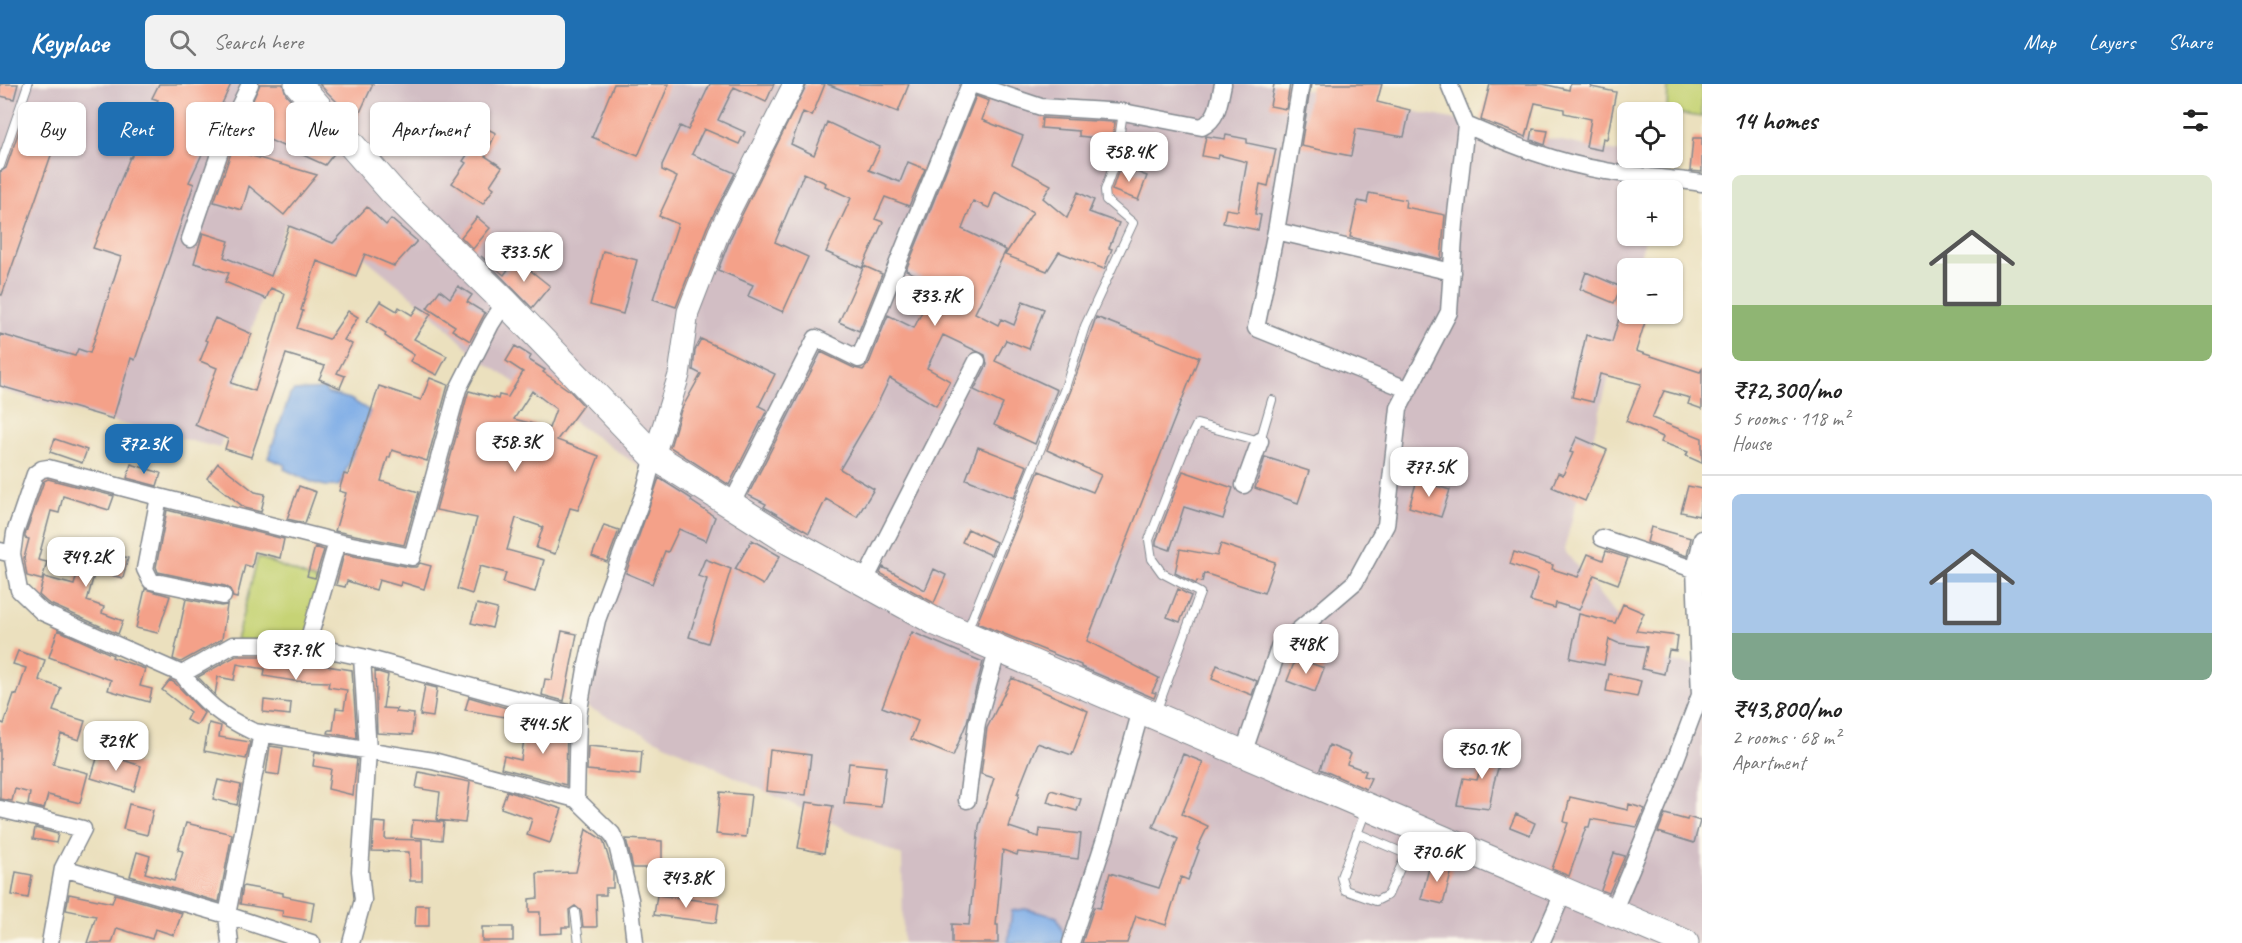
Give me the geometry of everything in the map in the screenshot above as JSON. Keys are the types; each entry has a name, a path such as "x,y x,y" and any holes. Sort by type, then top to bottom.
{"main road":[{"path":"298,84 392,191 505,302 654,456 789,541 936,622 1684,943"}],"street":[{"path":"190,239 226,134 250,84"},
{"path":"576,799 578,716 597,620 644,494 679,375 688,312 718,232 794,84"},
{"path":"731,505 816,338 859,359 971,84 995,88 1041,107 1123,112 1202,127 1212,122 1217,112 1223,84"},
{"path":"1301,84 1276,231 1256,328 1409,390"},
{"path":"1243,753 1279,647 1354,582 1386,525 1399,408 1449,312 1455,223 1466,125 1449,84"},
{"path":"1466,125 1529,152 1573,164 1629,175 1702,183"},
{"path":"1276,231 1452,272"},
{"path":"505,302 491,324 458,389 412,557 337,542 48,468 35,474 15,533 6,552 19,590 42,612 182,674 201,699 228,719 262,733 433,761 576,799 612,834 617,845 630,899 635,943"},
{"path":"864,582 977,361"},
{"path":"1244,485 1260,441"},
{"path":"159,497 145,569 151,581 223,596"},
{"path":"1602,538 1698,571"},
{"path":"1613,912 1665,788 1700,695 1698,571 1702,539"},
{"path":"307,645 337,542"},
{"path":"182,674 233,645 307,645 362,657 578,716"},
{"path":"967,800 977,723 998,648"},
{"path":"351,943 363,900 360,871 368,751 362,657"},
{"path":"1071,943 1148,712"},
{"path":"230,943 227,915 262,733"},
{"path":"0,809 82,829 63,868 50,943"},
{"path":"63,868 227,915 312,943"},
{"path":"1541,943 1563,891"}],"lane":[{"path":"0,166 28,84"},
{"path":"966,634 1065,388 1085,326 1133,223 1106,200 1105,190 1116,159 1123,112"},
{"path":"1148,712 1200,593 1162,573 1152,559 1149,540 1185,448 1197,424 1260,441 1272,400"},
{"path":"1367,807 1341,877 1345,890 1376,901 1388,895 1418,828"},
{"path":"1357,833 1406,854"},
{"path":"575,912 579,943"}],"shaded area":[{"path":"0,84 1278,84 1617,152 1617,168 1664,168 1661,180 1617,180 1617,246 1643,246 1640,258 1617,258 1617,324 1622,324 1564,550 1652,660 1702,665 1702,943 903,943 902,856 587,707 612,587 645,470 477,357 428,310 358,252 285,224 250,335 220,448 110,421 0,390"}],"green space":[{"path":"1668,84 1702,84 1702,117 1683,114 1683,102 1667,102"},
{"path":"258,557 323,583 306,643 236,640"}],"water":[{"path":"325,389 327,393 350,399 370,411 340,485 333,486 304,479 284,469 285,465 268,458 290,395 294,391"},
{"path":"1025,909 1057,917 1067,943 1008,943 1012,911"}],"building":[{"path":"0,84 18,84 14,99 0,96"},
{"path":"159,84 231,84 223,102 186,102 186,156 201,156 189,182 194,184 135,360 131,358 113,419 0,386 0,334 75,356 78,349 90,353 121,257 93,248 130,157 174,156 174,102 157,102 158,100 152,98"},
{"path":"260,84 283,84 286,94 293,102 286,102 286,147 274,142 274,102 252,102"},
{"path":"319,84 373,84 358,117 358,102 337,102"},
{"path":"614,84 669,84 638,156 592,137"},
{"path":"710,84 774,84 766,102 734,87 718,120 745,132 739,144 704,129 692,154 735,173 707,227 676,307 653,299 678,224 659,216 677,177 662,170 662,165 680,126 688,130"},
{"path":"807,84 825,84 812,116 803,112 791,144 814,155 827,122 880,147 869,170 900,182 908,162 925,169 909,206 885,197 875,219 883,222 862,268 826,252 851,198 804,173 775,242 808,257 783,312 748,296 753,285 718,270 731,237"},
{"path":"827,84 909,84 898,112"},
{"path":"1274,84 1290,84 1286,109 1270,106"},
{"path":"1311,84 1382,84 1377,102 1410,110 1404,137 1356,129 1351,156 1301,146"},
{"path":"1490,84 1543,84 1569,90 1570,84 1592,84 1591,87 1616,92 1607,139 1603,138 1601,150 1586,147 1591,119 1564,113 1564,109 1535,103 1526,137 1481,120"},
{"path":"976,96 989,101 982,120 1023,136 1012,164 1051,185 1043,198 1067,218 1078,192 1094,200 1089,212 1119,223 1109,248 1112,249 1104,269 1059,252 1047,271 1005,255 1033,212 995,192 989,208 973,201 962,229 1006,250 975,313 998,325 1001,319 1014,325 1023,301 1044,309 1029,349 1006,340 995,361 1057,390 1035,444 994,425 1003,404 974,390 987,365 985,355 943,335 927,368 950,381 936,406 890,378 874,411 840,469 874,489 857,517 826,499 809,533 764,507 766,504 748,495 821,352 863,370 869,363 888,315 914,328 935,285 906,270"},
{"path":"1042,118 1115,122 1112,140 1079,136 1079,131 1041,128"},
{"path":"1533,129 1548,131 1545,145 1531,140"},
{"path":"490,130 496,133 490,146"},
{"path":"18,134 18,156 51,156 2,295 0,295 0,172 6,168"},
{"path":"1226,135 1247,139 1247,143 1276,149 1268,186 1260,184 1255,214 1261,215 1258,230 1223,223 1226,209 1238,211 1247,162 1219,155 1218,159 1202,156 1206,136 1225,139"},
{"path":"1693,138 1702,138 1702,172 1690,171"},
{"path":"230,156 252,156 317,175 284,215 249,186 242,210 214,202"},
{"path":"305,156 332,156 325,165"},
{"path":"466,156 485,156 502,167 490,185 494,188 483,204 452,183 466,163 463,161"},
{"path":"1120,166 1147,176 1138,200 1112,190"},
{"path":"1369,193 1406,200 1405,207 1445,215 1441,259 1350,237 1358,201 1367,203"},
{"path":"367,207 386,225 391,219 417,241 394,266 365,254 356,276 317,261 297,328 329,339 348,311 358,317 344,340 352,344 337,373 345,376 340,388 319,379 325,366 286,354 251,457 225,449 228,439 195,425 217,368 200,361 208,341 205,340 215,318 252,334 231,383 255,391 285,294 271,288 266,299 225,282 229,273 194,263 203,233 229,241 224,257 271,276 289,226 333,243"},
{"path":"477,217 490,228 473,249 461,237"},
{"path":"603,251 637,260 623,314 590,305"},
{"path":"481,256 504,275 516,259 550,286 532,308"},
{"path":"864,266 882,274 859,331 839,322"},
{"path":"1586,272 1617,285 1617,296 1614,303 1580,289"},
{"path":"458,286 472,295 467,302 485,313 470,341 452,330 455,326 427,308 440,290 450,298"},
{"path":"380,301 397,311 399,307 412,315 418,306 431,314 414,339 447,356 437,375 410,361 414,355 367,321"},
{"path":"1096,317 1199,357 1087,641 1159,678 1152,692 1156,693 1154,698 1081,667 1081,665 977,623 1039,471 1093,492 1101,475 1047,450"},
{"path":"1617,324 1644,324 1636,351 1700,372 1702,369 1702,409 1688,404 1690,398 1664,391 1652,418 1702,438 1702,463 1686,456 1688,452 1661,442 1663,437 1626,421 1641,384 1600,374 1593,402 1572,397 1586,335 1612,342"},
{"path":"701,339 775,374 759,406 767,410 729,485 670,447 681,410 701,374 693,370 695,350"},
{"path":"515,346 531,356 529,360 545,370 543,372 570,391 583,405 557,440 599,456 578,510 570,508 555,554 536,548 543,527 516,518 507,550 544,560 535,592 503,583 506,573 480,566 472,594 457,589 477,518 436,510 468,393 469,391 498,399 499,395 508,397 523,372 506,361","holes":["532,391 556,409 549,428 514,419"]},
{"path":"430,378 448,385 427,461 392,450 381,481 419,492 404,545 335,531 346,493 339,491 344,474 348,475 379,386 421,400"},
{"path":"1577,437 1607,450 1585,501 1552,487 1558,473 1563,475"},
{"path":"55,439 87,450 82,463 50,452"},
{"path":"978,447 1027,466 1014,498 966,479"},
{"path":"1265,457 1309,471 1298,503 1255,488"},
{"path":"218,463 255,492 265,494 261,512 245,508 207,478"},
{"path":"131,464 161,473 157,486 127,478"},
{"path":"1183,471 1233,488 1223,519 1184,507 1170,550 1156,545 1156,541"},
{"path":"659,478 715,517 706,541 679,529 668,552 665,551 652,584 626,573"},
{"path":"48,479 114,496 109,510 63,496 59,513 51,511 38,560 47,562 42,580 27,576 24,558 29,539 25,538 25,535 44,481"},
{"path":"1417,480 1450,490 1441,517 1409,507"},
{"path":"299,486 316,492 305,523 287,519"},
{"path":"1688,486 1702,489 1699,516 1681,512"},
{"path":"167,510 284,539 280,558 255,552 252,567 245,565 237,598 233,597 230,589 225,586 158,572 156,567"},
{"path":"604,525 619,530 607,562 592,556"},
{"path":"1651,527 1691,538 1687,556 1647,542"},
{"path":"968,529 996,542 991,555 962,542"},
{"path":"752,540 780,556 763,585 735,569"},
{"path":"1221,544 1275,562 1264,593 1204,573 1202,582 1197,581 1196,584 1175,573 1180,549 1217,556"},
{"path":"85,545 128,558 123,578 95,571 87,601 104,607 102,613 123,621 118,634 48,603 39,595 44,577 74,585"},
{"path":"315,547 324,550 315,578 307,576"},
{"path":"1606,551 1628,558 1618,584 1594,575 1579,610 1556,603 1555,608 1530,601 1538,574 1510,564 1514,552 1553,565 1552,569 1578,577 1588,554 1603,560"},
{"path":"344,554 410,567 416,567 420,563 431,566 424,589 401,582 400,586 379,580 376,590 347,581 345,587 336,585"},
{"path":"705,559 731,569 708,643 689,637 707,579 698,576"},
{"path":"883,567 925,590 934,569 946,575 934,603 880,573"},
{"path":"145,589 170,596 158,633 136,628"},
{"path":"1178,589 1191,596 1180,622 1167,617"},
{"path":"186,599 221,606 227,605 222,639 181,662 173,659"},
{"path":"477,604 497,609 492,628 471,623"},
{"path":"1623,604 1644,613 1636,631 1678,636 1676,651 1669,650 1664,674 1642,669 1647,647 1618,643 1609,639 1604,665 1570,658 1579,614 1615,623"},
{"path":"58,630 113,655 112,657 145,669 140,686 152,689 149,702 108,690 111,680 49,657"},
{"path":"562,631 577,634 564,701 542,695 545,679 552,680"},
{"path":"912,632 983,662 967,722 953,756 911,739 918,721 882,707"},
{"path":"18,651 45,660 39,680 61,688 53,711 85,721 79,740 61,734 53,764 88,773 80,803 48,795 44,809 28,805 30,793 15,789 12,801 0,799 0,722 4,724 26,668 13,664"},
{"path":"236,656 271,656 293,659 293,656 308,656 315,657 314,664 352,670 357,738 328,733 329,730 333,730 336,708 344,709 347,690 328,687 329,682 294,681 264,676 265,669 237,664 234,680 218,677 215,695 198,677"},
{"path":"1296,658 1324,668 1315,692 1287,681"},
{"path":"1217,665 1257,681 1252,695 1212,679"},
{"path":"375,671 388,675 383,708 414,714 412,735 377,733"},
{"path":"1609,674 1641,681 1637,697 1606,691"},
{"path":"1012,678 1088,711 1072,755 1037,743 1017,794 1019,794 1009,827 1039,837 1040,829 1081,834 1078,859 1018,852 1017,855 1003,850 996,925 998,925 998,943 952,943 952,924 969,925 979,826 994,778 981,774 987,728"},
{"path":"170,680 204,713 197,725 186,720 190,712 162,690"},
{"path":"425,685 437,688 433,717 420,715"},
{"path":"469,697 507,708 505,717 465,710"},
{"path":"264,700 291,703 290,715 263,712"},
{"path":"549,721 567,724 566,785 501,768 504,756 521,760 525,732 548,733"},
{"path":"209,723 221,726 219,737 250,742 246,759 204,751"},
{"path":"1489,740 1505,745 1489,809 1457,805 1463,778 1477,780"},
{"path":"1329,745 1351,754 1347,764 1366,771 1364,776 1371,778 1366,789 1320,769"},
{"path":"270,746 283,748 279,775 266,773"},
{"path":"588,746 642,751 640,775 587,770"},
{"path":"770,750 811,755 806,795 766,791"},
{"path":"99,752 141,766 134,791 91,778"},
{"path":"315,752 357,759 353,795 328,789 331,769 313,766"},
{"path":"1183,754 1203,762 1182,814 1208,826 1197,849 1199,850 1188,880 1181,877 1166,925 1136,916 1127,943 1082,943 1094,907 1100,908 1110,873 1159,888 1178,839 1153,827"},
{"path":"849,763 886,767 881,807 844,803"},
{"path":"419,772 470,782 465,823 437,820 440,792 416,788"},
{"path":"218,780 241,785 237,805 213,799"},
{"path":"1051,790 1081,799 1077,811 1047,802"},
{"path":"507,791 562,809 550,843 527,835 532,819 501,808"},
{"path":"720,792 751,795 746,837 716,834"},
{"path":"1570,797 1628,810 1629,804 1645,809 1637,827 1591,819 1569,876 1552,869 1568,823 1564,822"},
{"path":"806,802 833,806 824,853 798,848"},
{"path":"129,804 153,810 147,835 123,829"},
{"path":"1516,814 1535,823 1530,835 1510,827"},
{"path":"1665,814 1700,821 1694,843 1658,832"},
{"path":"413,820 444,822 442,840 411,837"},
{"path":"374,822 386,823 385,839 422,840 422,881 410,881 409,852 372,851"},
{"path":"186,823 232,834 219,902 130,876 137,852 150,856 145,873 174,881 183,851 178,850"},
{"path":"35,828 58,834 56,843 33,839"},
{"path":"586,829 603,840 613,872 613,888 606,888 606,895 596,895 597,927 583,927 581,911 575,906 569,910 570,927 562,927 562,933 540,934 540,912 529,912 529,899 538,898 537,873 576,872"},
{"path":"626,839 662,841 662,873 649,873 649,868 633,868"},
{"path":"1614,853 1625,856 1609,893 1601,890"},
{"path":"1441,863 1452,870 1443,904 1421,899 1430,864"},
{"path":"16,872 32,875 28,898 12,895"},
{"path":"243,886 283,893 283,896 314,902 311,921 282,916 283,911 240,904"},
{"path":"69,894 112,903 115,894 182,913 174,935 155,929 152,939 117,928 112,943 87,943 96,916 66,910"},
{"path":"657,895 719,903 716,923 654,915"},
{"path":"416,905 429,905 429,926 415,926"},
{"path":"482,927 513,927 513,941 482,941"}]}
